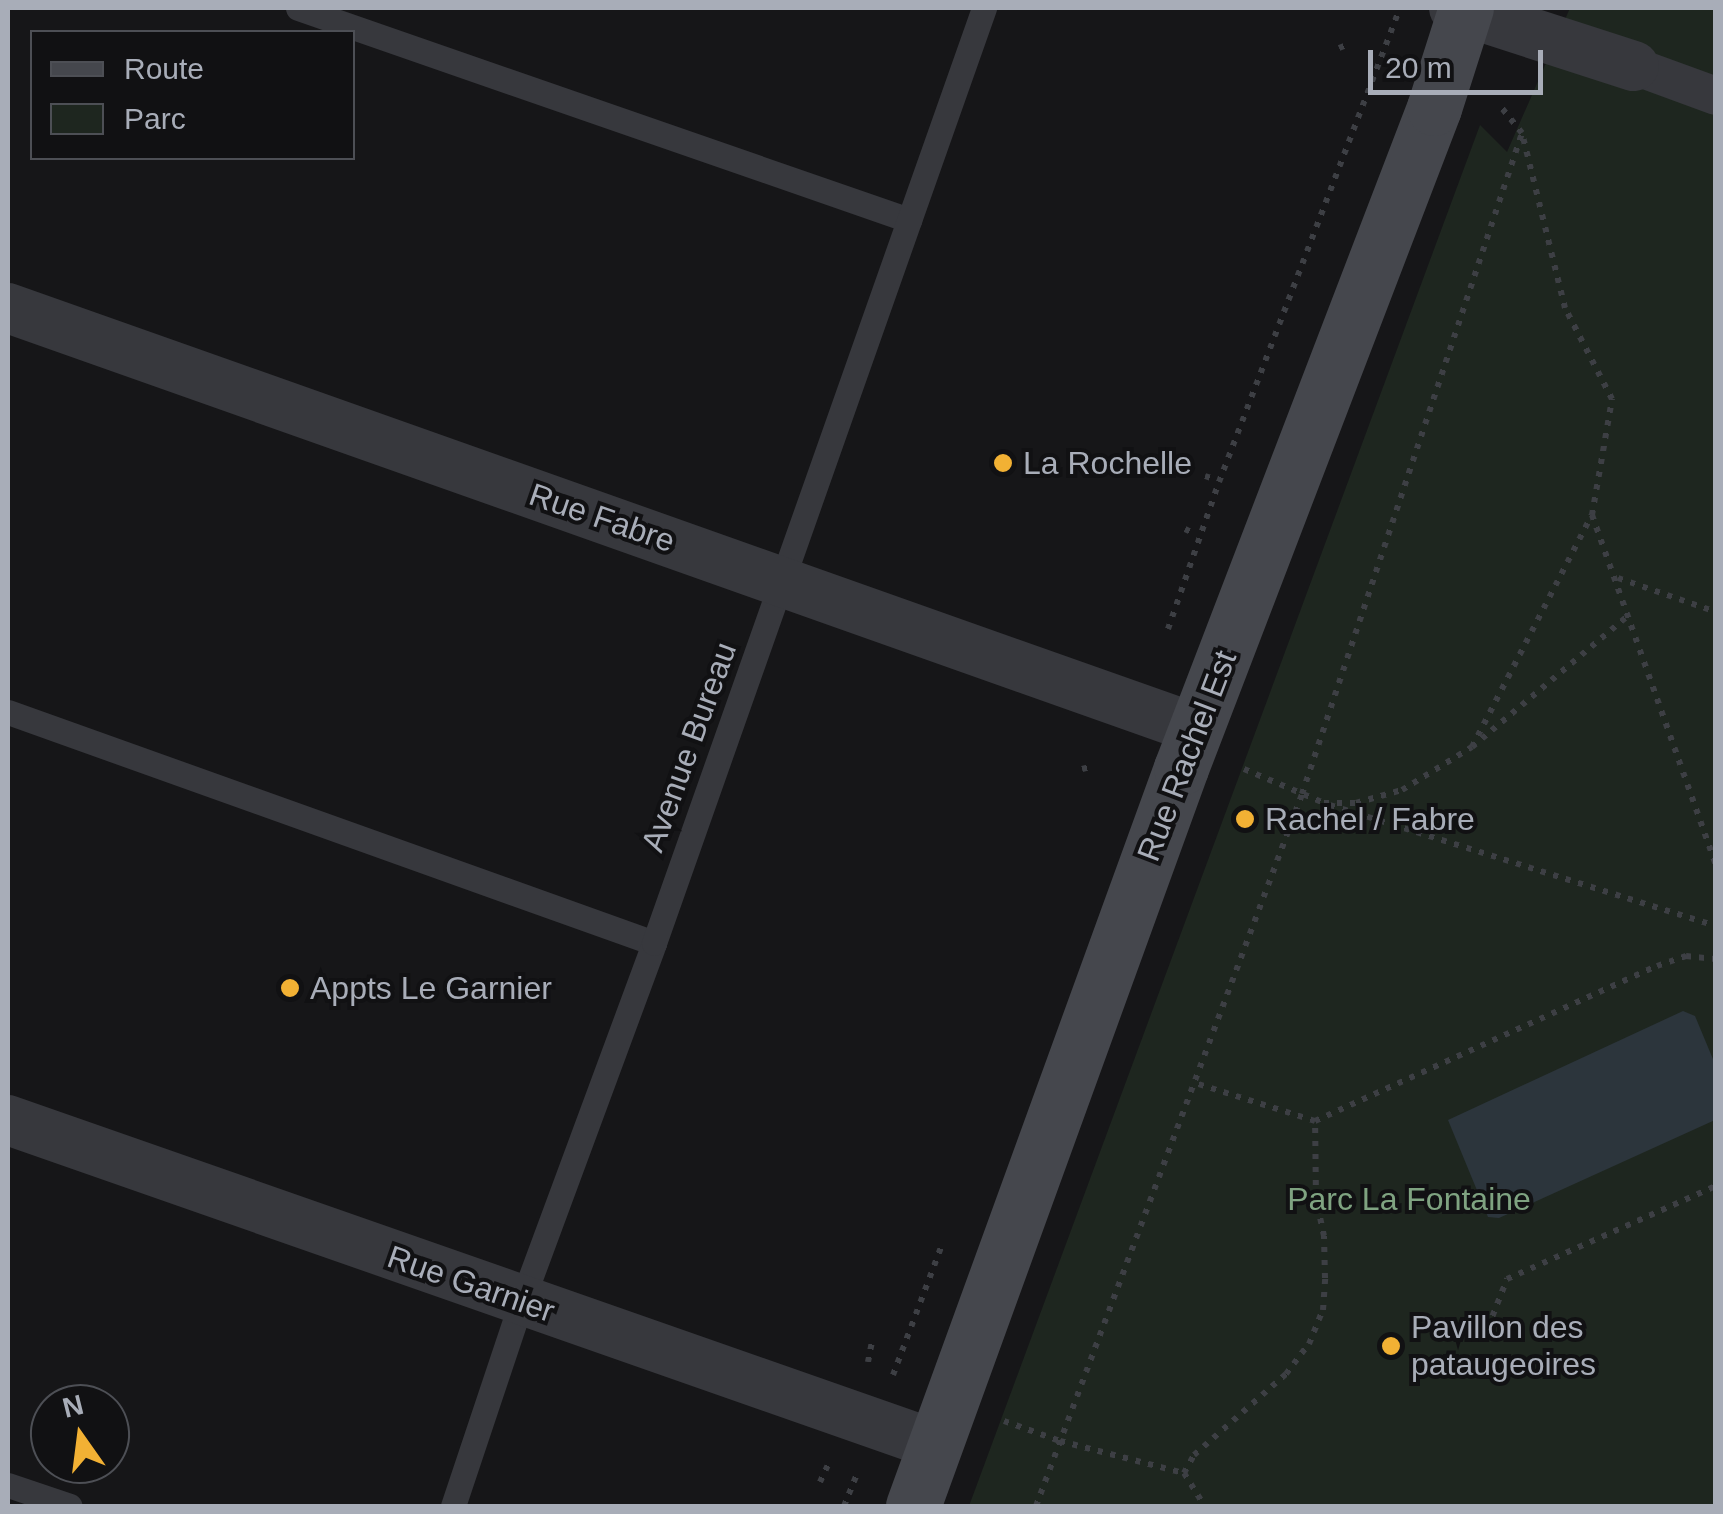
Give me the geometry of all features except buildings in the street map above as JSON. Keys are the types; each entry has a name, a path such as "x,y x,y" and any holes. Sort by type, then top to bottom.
{"main road":[{"name":"Rue Rachel Est","path":"913,1506 1197,728 1434,108 1462,9"}],"street":[{"path":"1462,9 1716,96"},
{"name":"Rue Fabre","path":"8,308 1197,728"},
{"name":"Rue Garnier","path":"8,1120 521,1303 936,1444"}],"lane":[{"path":"298,8 909,220"},
{"name":"Avenue Bureau","path":"453,1506 521,1303 654,943 984,8"},
{"path":"8,712 654,943"},
{"path":"8,1485 70,1506"}],"path":[{"name":"Rue Rachel Est","path":"1140,709 1219,482 1400,8"},
{"path":"1472,747 1592,516 1612,399 1565,308 1522,134 1501,107"},
{"path":"1036,1506 1302,794 1522,134"},
{"path":"1592,516 1716,866"},
{"path":"1616,577 1716,612"},
{"path":"1324,804 1356,802 1402,790 1472,747 1629,615"},
{"path":"1244,769 1324,804 1716,926"},
{"path":"1706,834 1716,830"},
{"path":"1192,1082 1315,1121 1657,966 1686,956 1716,959"},
{"path":"1184,1474 1194,1455 1286,1374 1309,1344 1323,1310 1324,1236 1316,1198 1315,1121"},
{"path":"1482,1340 1507,1279 1716,1186"},
{"path":"1003,1421 1060,1442 1184,1474 1204,1506"}],"green space":[{"name":"Parc La Fontaine","path":"1570,8 1715,8 1715,1506 969,1506 1480,125 1507,152"}],"shaded area":[{"path":"1683,1011 1695,1016 1715,1064 1715,1120 1499,1218 1488,1217 1448,1120"}],"place":[{"name":"La Rochelle","path":"1003,463"},
{"name":"Rachel / Fabre","path":"1245,819"},
{"name":"Appts Le Garnier","path":"290,988"},
{"name":"Pavillon des pataugeoires","path":"1391,1346"}]}
